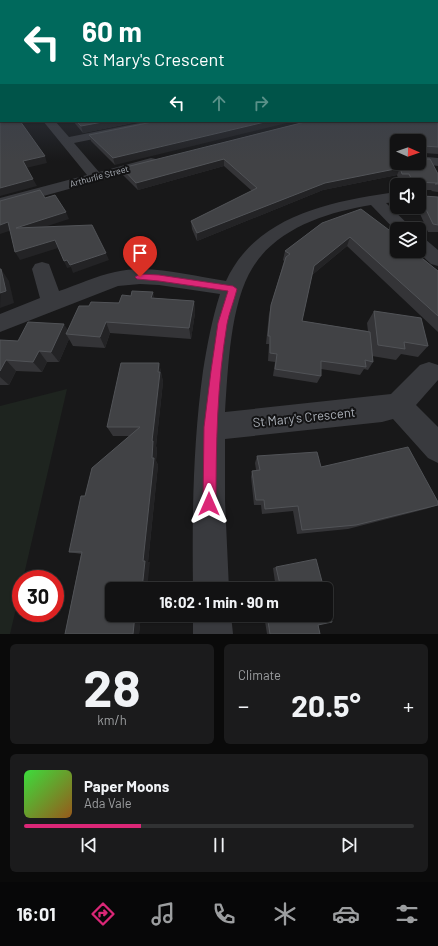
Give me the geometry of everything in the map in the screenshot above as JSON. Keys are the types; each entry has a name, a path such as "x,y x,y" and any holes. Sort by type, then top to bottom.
{"street":[{"path":"50,122 95,176"},
{"path":"66,141 163,122"},
{"name":"Arthurlie Street","path":"0,203 95,176 164,159"},
{"path":"211,582 209,535 210,427 223,323 233,289 244,264 266,241 291,224 321,212 350,203 390,198"},
{"path":"374,200 397,222"},
{"path":"42,269 52,302"},
{"path":"0,322 116,279 140,277 159,278 233,289"},
{"path":"429,373 398,405 438,448"},
{"name":"St Mary's Crescent","path":"210,427 382,409 398,405"},
{"path":"212,622 213,634"}],"shaded area":[{"path":"67,389 25,570 12,570 13,622 10,634 0,634 0,406"}],"building":[{"path":"0,122 21,122 45,156 23,161 33,179 0,188"},
{"path":"77,122 103,122 81,126"},
{"path":"152,122 265,122 113,158 89,135"},
{"path":"305,122 438,122 438,147 426,146 426,134 390,134 390,170 325,183 197,233 191,221 257,188 224,159 136,183 122,168"},
{"path":"426,159 430,159 438,174 438,183 426,183 426,178 411,178 409,174 402,174 401,170 426,170"},
{"path":"40,190 45,198 55,195 66,212 16,228 92,225 106,253 70,265 67,260 64,261 55,240 15,252 8,222 0,225 0,201"},
{"path":"426,196 438,197 438,225 433,224 426,210"},
{"path":"361,209 390,231 390,258 422,258 438,271 438,316 350,237 314,266 302,321 370,332 373,362 365,360 366,367 321,361 321,376 275,369 277,354 270,353 270,336 268,336 271,305 286,257 290,254 285,251 322,223"},
{"path":"0,269 6,291 0,293"},
{"path":"132,291 153,292 151,298 194,301 189,328 106,322 100,337 66,334 79,306 89,306 91,302 119,303 122,295 131,296"},
{"path":"374,311 421,318 428,346 404,342 405,349 378,345"},
{"path":"28,322 64,324 51,352 39,351 33,362 6,360 0,371 0,340 18,341"},
{"path":"121,363 159,363 158,372 160,372 152,441 152,458 154,458 143,561 145,561 143,582 105,582 105,622 134,622 133,634 65,634 82,552 69,552 81,496 85,496 92,468 140,427 107,427"},
{"path":"408,447 438,502 438,505 356,525 302,530 298,506 265,509 264,500 256,500 252,471 260,470 257,456 317,452 321,467"},
{"path":"316,559 322,582 279,582 276,567"},
{"path":"268,622 332,622 318,625 320,634 270,634"}],"route":[{"path":"140,277 159,278 233,289 223,323 216,371 210,427 209,504"}]}
